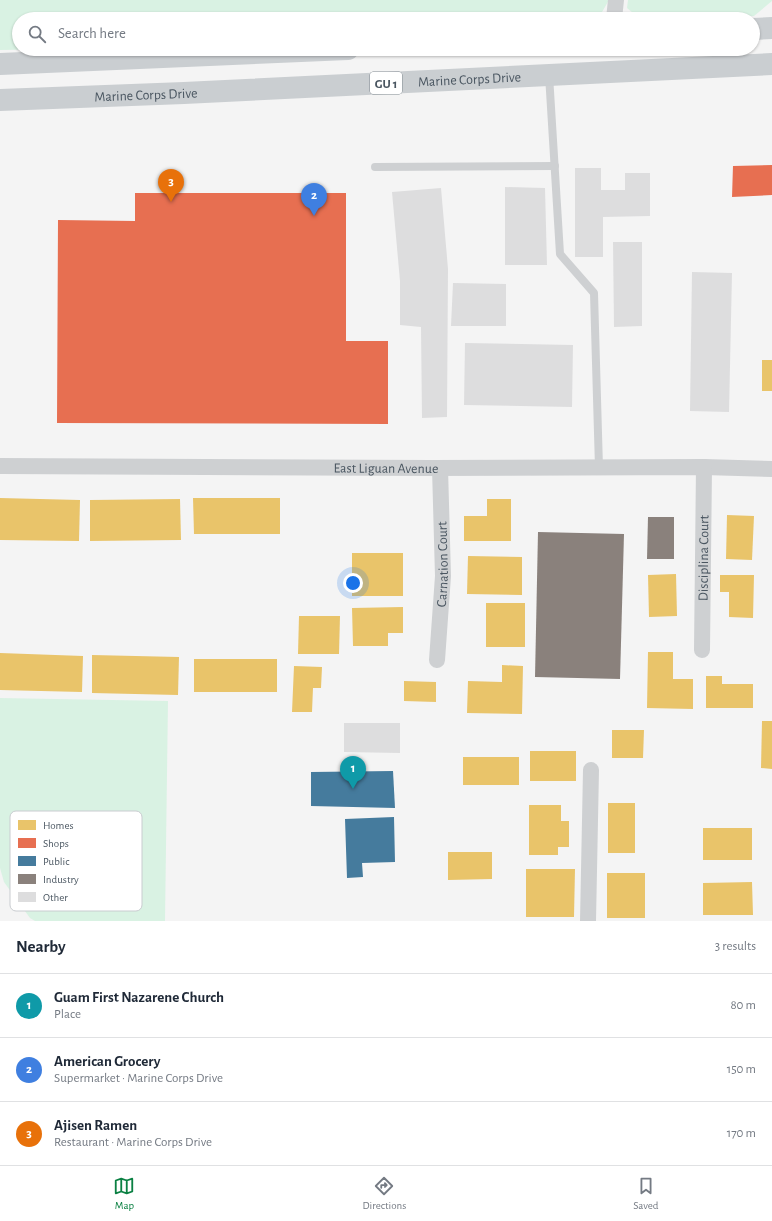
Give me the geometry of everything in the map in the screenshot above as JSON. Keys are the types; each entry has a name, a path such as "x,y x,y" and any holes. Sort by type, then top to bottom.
{"main road":[{"path":"760,29 772,28"},
{"path":"0,64 213,56"},
{"name":"Marine Corps Drive","path":"0,100 184,93 772,64"}],"street":[{"path":"615,12 616,0"},
{"name":"East Liguan Avenue","path":"0,466 772,468"},
{"name":"Disciplina Court","path":"702,650 704,467"},
{"name":"Carnation Court","path":"437,660 443,576 440,468"},
{"path":"588,921 591,770"}],"lane":[{"path":"549,75 560,254 594,293 599,468"},
{"path":"375,167 555,166"}],"green space":[{"path":"0,0 609,0 602,12 12,12 12,50 0,50"},
{"path":"628,0 772,0 759,12 632,12 627,8"},
{"path":"0,698 168,701 165,921 35,921 30,918 25,911 142,911 142,811 10,811 10,890 4,882 0,868"}],"building: Homes":[{"path":"762,360 772,360 772,391 762,391"},
{"path":"0,498 80,500 79,541 0,540"},
{"path":"193,498 280,498 280,534 194,534"},
{"path":"180,499 181,540 90,541 90,500"},
{"path":"487,499 511,499 511,541 464,541 464,516 487,516"},
{"path":"727,515 754,516 752,560 726,559"},
{"path":"352,553 403,553 403,596 352,596"},
{"path":"468,556 522,557 522,595 467,594"},
{"path":"676,574 677,616 649,617 648,575"},
{"path":"720,575 754,575 753,618 729,617 729,592 720,592"},
{"path":"486,603 525,603 525,647 486,647"},
{"path":"403,607 403,633 388,633 388,646 353,646 352,608"},
{"path":"299,616 340,616 339,654 298,654"},
{"path":"648,652 673,652 673,679 693,679 693,709 647,708"},
{"path":"0,653 83,656 82,692 0,690"},
{"path":"92,655 179,657 178,695 92,693"},
{"path":"194,659 277,659 277,692 194,692"},
{"path":"502,665 523,666 522,714 467,713 468,681 502,682"},
{"path":"294,666 322,667 321,688 313,688 312,712 292,712"},
{"path":"706,676 722,676 722,684 753,684 753,708 706,708"},
{"path":"404,681 436,682 436,702 404,701"},
{"path":"762,721 772,721 772,769 761,768"},
{"path":"612,730 644,730 643,758 612,758"},
{"path":"530,751 576,751 576,781 530,781"},
{"path":"463,757 519,757 519,785 463,785"},
{"path":"608,803 635,803 635,853 608,853"},
{"path":"529,805 561,805 561,821 569,821 569,847 558,847 558,855 529,855"},
{"path":"703,828 752,828 752,860 703,860"},
{"path":"448,852 492,852 492,879 448,880"},
{"path":"526,869 575,869 574,917 526,917"},
{"path":"607,873 645,873 645,918 607,918"},
{"path":"752,882 753,915 703,915 703,883"}],"building: Shops":[{"path":"772,165 772,195 732,197 733,166"},
{"path":"135,193 346,193 346,341 388,341 388,424 57,423 58,220 135,221"}],"building: Public":[{"path":"393,771 395,808 311,806 311,772"},
{"path":"394,817 395,862 362,863 363,877 347,878 345,819"}],"building: Industry":[{"path":"648,517 674,517 674,559 647,559"},
{"path":"538,532 624,534 620,679 535,677"}],"building: Other":[{"path":"575,168 601,168 601,190 625,190 625,173 650,173 650,216 603,217 603,257 575,257"},
{"path":"505,187 545,188 547,265 505,265"},
{"path":"441,188 448,269 447,417 422,418 421,327 400,325 400,281 392,192"},
{"path":"613,242 642,242 642,326 614,327"},
{"path":"692,272 732,273 729,412 690,411"},
{"path":"453,283 506,284 506,326 451,326"},
{"path":"465,343 573,345 572,407 464,405"},
{"path":"344,723 400,723 400,753 344,752"}],"place":[{"name":"Ajisen Ramen","path":"171,202"},
{"name":"American Grocery","path":"314,216"},
{"name":"Guam First Nazarene Church","path":"353,789"}]}
